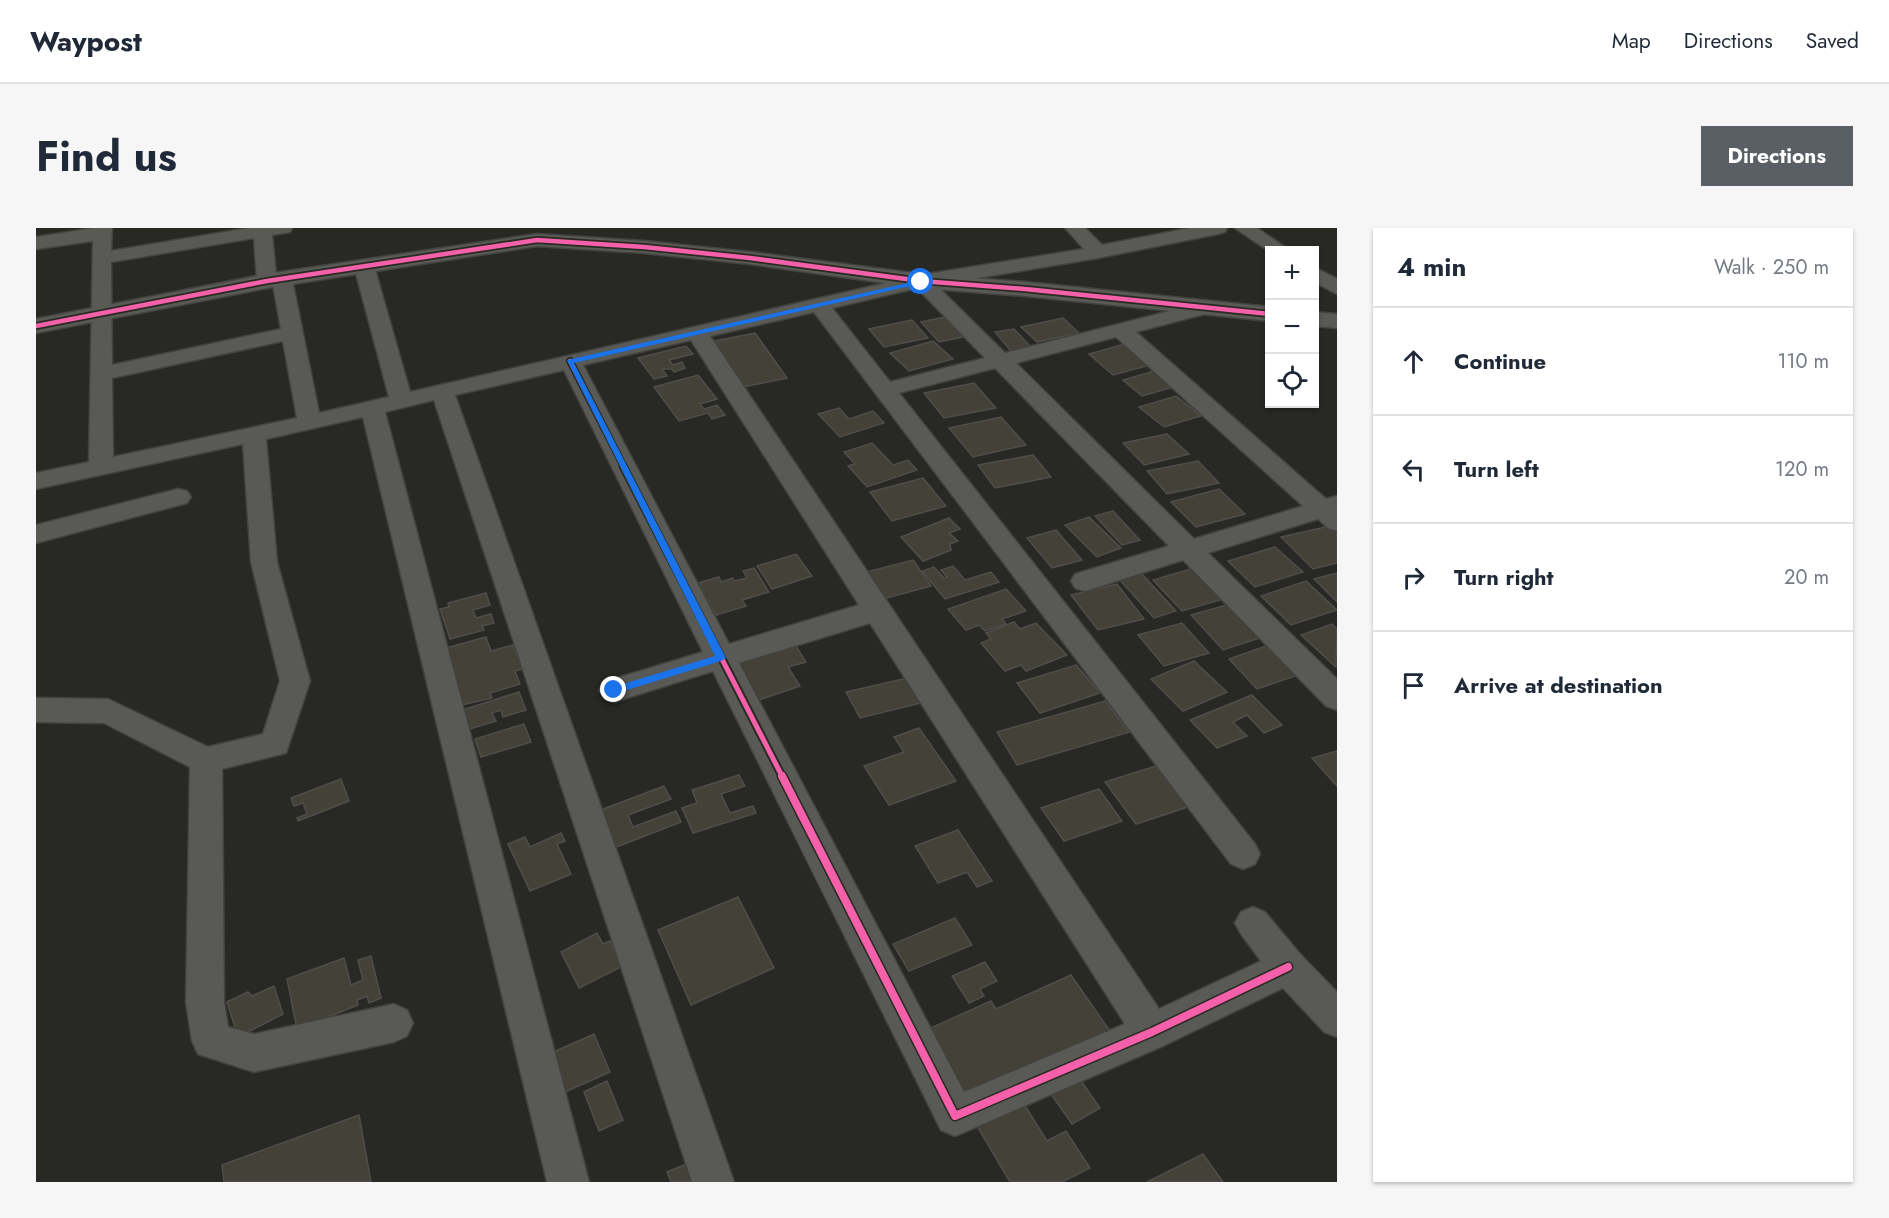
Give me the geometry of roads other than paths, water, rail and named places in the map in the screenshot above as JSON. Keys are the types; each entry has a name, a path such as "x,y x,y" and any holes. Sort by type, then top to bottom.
{"street":[{"path":"101,258 283,228"},
{"path":"1074,228 1098,252"},
{"path":"36,481 309,422 921,282 1098,252 1218,228"},
{"path":"1244,228 1273,246"},
{"path":"262,230 274,280 292,333 309,422"},
{"path":"36,243 103,231 100,314 101,468"},
{"path":"36,326 274,280 537,240 644,247 750,258 921,282 1025,289 1265,314"},
{"path":"364,266 386,403 568,1182"},
{"path":"1319,276 1337,288"},
{"path":"921,282 1337,698"},
{"path":"819,305 1243,854"},
{"path":"885,390 1204,308"},
{"path":"1319,319 1337,321"},
{"path":"1121,330 1332,512"},
{"path":"101,374 292,333"},
{"path":"697,333 1152,1032"},
{"path":"570,361 955,1116 1152,1032 1288,967"},
{"path":"442,390 713,1182"},
{"path":"36,710 108,711 206,760 275,744 296,681 264,562 254,434"},
{"path":"36,534 178,497"},
{"path":"1085,581 1189,549 1332,512"},
{"path":"614,690 878,610"},
{"path":"206,760 205,1002 211,1041 254,1053 394,1023"},
{"path":"1253,923 1288,967 1337,1019"}]}
